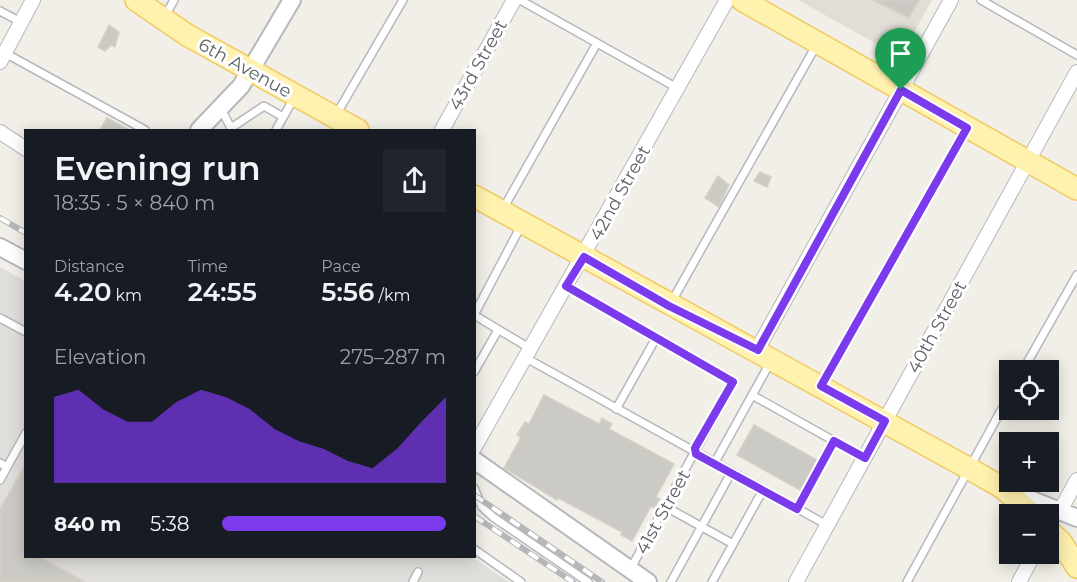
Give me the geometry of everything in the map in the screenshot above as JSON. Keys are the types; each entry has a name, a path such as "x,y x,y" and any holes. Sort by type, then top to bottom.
{"main road":[{"name":"6th Avenue","path":"136,0 163,20 250,71 356,129"},
{"path":"742,0 1077,189"},
{"path":"476,197 669,306 765,354 999,486"},
{"path":"1007,492 1021,504"},
{"path":"1059,540 1077,567"}],"street":[{"path":"2,58 33,0"},
{"path":"200,129 221,108 250,71 292,0"},
{"name":"43rd Street","path":"443,129 514,0"},
{"name":"42nd Street","path":"476,444 679,89 727,0"},
{"path":"765,354 901,90 951,0"},
{"name":"40th Street","path":"796,582 1077,72"},
{"path":"0,132 24,148"},
{"path":"0,247 24,260"},
{"path":"476,461 648,582"},
{"path":"1061,509 1077,480"},
{"path":"1014,492 1061,509 1077,518"},
{"path":"1019,582 1029,564"}],"lane":[{"path":"163,20 174,0"},
{"path":"334,117 403,0"},
{"path":"520,0 679,89"},
{"path":"981,0 1077,55"},
{"path":"0,11 21,22"},
{"path":"502,212 597,43"},
{"path":"669,306 818,43"},
{"path":"2,58 143,129"},
{"path":"277,129 295,96"},
{"path":"221,108 231,129 253,117 264,106 283,117"},
{"path":"821,386 967,128"},
{"path":"476,311 523,223"},
{"path":"1029,360 1077,274"},
{"path":"566,286 656,338 616,409"},
{"path":"476,316 528,353 616,409 827,525"},
{"path":"0,318 24,331"},
{"path":"476,368 498,330"},
{"name":"41st Street","path":"630,571 696,454 695,448 733,382 656,338"},
{"path":"714,464 752,395 765,354"},
{"path":"752,395 865,458"},
{"path":"907,582 999,413"},
{"path":"0,480 4,465 24,436"},
{"path":"797,509 834,441"},
{"path":"671,582 731,473"},
{"path":"712,582 763,490"},
{"path":"476,492 486,512 588,582"},
{"path":"666,507 733,544"},
{"path":"476,550 521,582"},
{"path":"413,582 418,572"}],"shaded area":[{"path":"798,0 932,0 900,57"},
{"path":"0,267 24,280 24,558 473,558 509,582 0,582"}],"building":[{"path":"873,0 919,0 909,18"},
{"path":"109,25 119,32 115,47 111,45 105,51 98,47"},
{"path":"107,118 127,129 101,129"},
{"path":"760,172 771,177 767,187 754,181"},
{"path":"718,176 729,185 719,207 705,198"},
{"path":"544,395 599,424 602,418 612,424 609,429 674,464 656,497 660,499 655,509 651,506 632,541 621,535 622,532 558,498 557,500 504,468 521,437 517,435 525,422 529,424"},
{"path":"754,425 817,460 800,490 737,455"},
{"path":"24,467 24,558 42,558 85,582 0,582 0,509"}],"railway":[{"path":"0,218 24,232"},
{"path":"476,496 602,582"},
{"path":"476,517 573,582"}],"route":[{"path":"901,90 967,128 821,386 885,421 865,458 834,441 797,509 696,454 695,448 733,382 566,286 584,257 669,306 758,350 901,90"}]}
